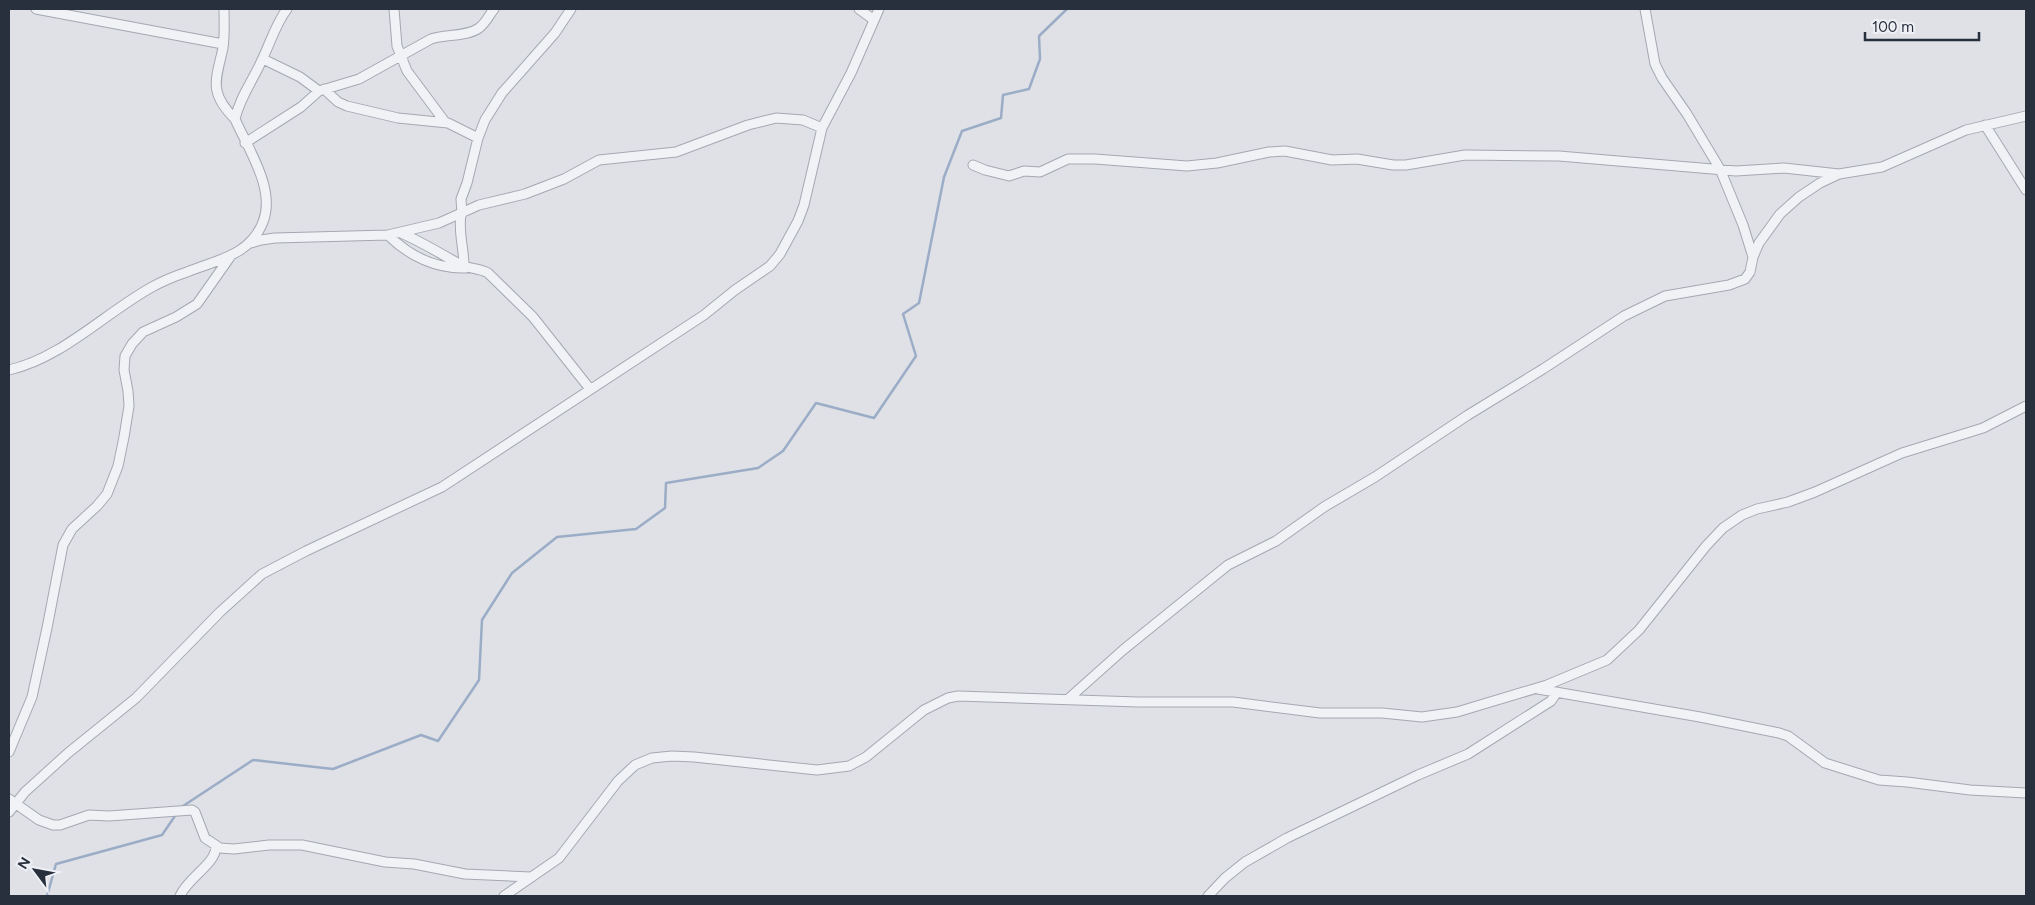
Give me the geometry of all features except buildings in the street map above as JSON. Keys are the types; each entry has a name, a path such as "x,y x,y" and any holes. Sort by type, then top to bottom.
{"street":[{"path":"36,9 223,44"},
{"path":"224,9 223,44 215,75 215,84 220,101 235,119 264,187 266,209 263,221 251,243"},
{"path":"235,119 241,98 263,59 276,26 287,9"},
{"path":"394,9 395,39 400,56 408,73 429,98 445,122"},
{"path":"245,143 300,107 321,90 359,79 438,36 474,31 485,23 494,9"},
{"path":"467,267 459,230 461,199 469,178 478,138 485,120 502,93 555,33 571,9"},
{"path":"859,9 874,20"},
{"path":"9,812 12,801 136,698 220,612 262,574 306,551 442,487 704,315 774,262 790,237 804,205 822,128 851,73 879,9"},
{"path":"1645,9 1655,64 1720,170 1743,225 1753,257"},
{"path":"263,59 300,77 338,102 352,108 398,118 445,122 478,138"},
{"path":"973,165 1009,176 1024,172 1040,172 1068,159 1094,159 1187,166 1217,163 1285,151 1332,160 1357,159 1393,165 1406,165 1465,156 1559,156 1720,170 1752,171 1784,168 1839,174 1882,167 1966,130 2026,116"},
{"path":"9,370 22,367 63,346 87,331 120,306 154,286 230,257 251,243 261,240 400,233 439,223 479,205 525,194 548,186 600,160 676,152 765,120 790,118 803,120 822,128"},
{"path":"1984,125 2026,190"},
{"path":"1067,700 1123,650 1228,565 1276,541 1316,512 1375,477 1468,414 1543,369 1624,316 1665,296 1736,283 1748,276 1752,267 1753,257 1766,233 1789,205 1820,184 1839,174"},
{"path":"400,233 431,247 467,267"},
{"path":"388,235 403,249 433,264 452,268 467,267 488,273 533,317 590,389"},
{"path":"9,752 32,697 62,545 72,529 107,494 118,466 129,406 124,370 125,356 132,344 143,332 176,317 197,304 230,257"},
{"path":"504,896 559,858 618,782 636,766 652,758 694,757 817,770 856,763 878,748 912,719 948,698 974,695 1067,700 1233,702 1312,712 1382,713 1422,717 1457,712 1548,685 1607,660 1619,650 1651,616 1706,546 1723,528 1742,515 1815,492 1902,453 1983,428 2026,406"},
{"path":"1531,689 1700,716 1780,733 1788,736 1825,763 1879,780 1970,790 2026,793"},
{"path":"1208,896 1225,878 1245,862 1287,838 1418,774 1468,754 1551,701 1557,692"},
{"path":"12,801 40,820 53,825 60,825 89,815 187,810 194,811 204,838 216,847 234,849 269,845 302,845 385,862 414,864 452,872 531,877"},
{"path":"180,896 186,885 213,858 216,847"}],"waterway":[{"path":"180,808 253,760 333,769 421,735 438,741 479,680 482,620 512,573 557,537 636,529 665,508 666,483 758,468 783,451 816,403 874,418 916,356 903,314 919,303 944,177 962,131 1001,118 1003,95 1029,89 1040,59 1039,36 1067,9"},
{"path":"47,896 56,864 162,835 177,813"}]}
